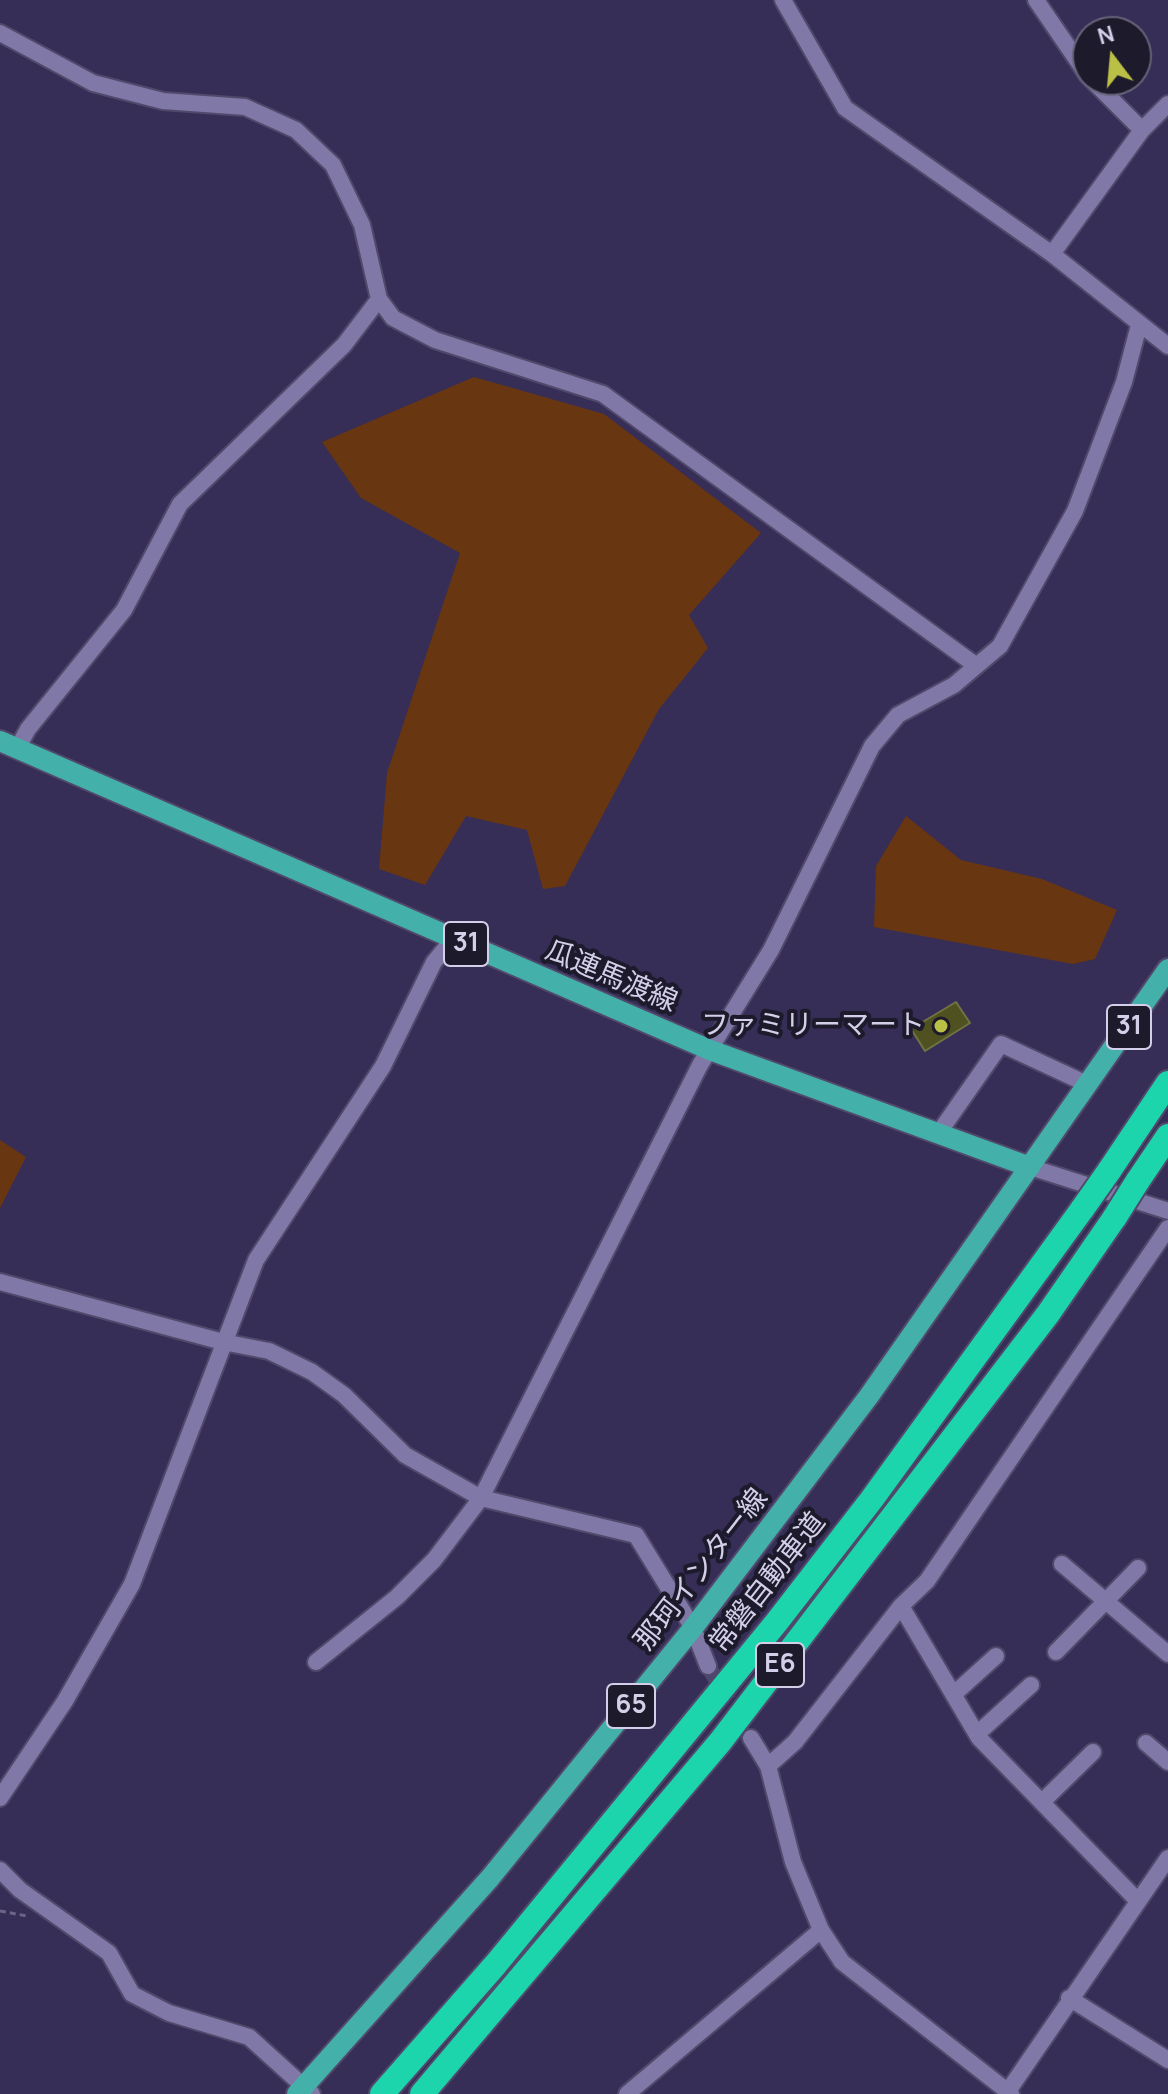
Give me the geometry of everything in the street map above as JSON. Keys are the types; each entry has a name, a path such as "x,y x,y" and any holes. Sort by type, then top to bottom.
{"highway":[{"name":"常磐自動車道","path":"381,2094 556,1891 776,1623 881,1486 1083,1208 1168,1083"},
{"name":"E6","path":"422,2094 720,1742 1048,1314 1168,1136"}],"main road":[{"name":"瓜連馬渡線","path":"9,745 710,1050 1030,1167"},
{"name":"31","path":"1030,1167 1168,969"},
{"name":"那珂インター線","path":"304,2091 490,1878 693,1628 869,1396 1030,1167"}],"street":[{"path":"783,0 845,108 1052,254 1168,346"},
{"path":"1036,0 1072,52"},
{"path":"0,33 93,83 163,101 245,107 296,130 333,165 362,225 379,299 393,318 435,340 603,394 974,664"},
{"path":"1108,96 1142,130"},
{"path":"1052,254 1142,130 1168,104"},
{"path":"9,745 28,729 124,610 180,504 344,345 379,299"},
{"path":"316,1662 397,1597 434,1560 481,1498 710,1050 771,950 872,746 898,715 954,685 974,664 1000,646 1075,511 1124,382 1139,325"},
{"path":"0,1798 65,1701 132,1584 256,1260 383,1066 434,962 453,939"},
{"path":"938,1134 1001,1044 1089,1085"},
{"path":"1030,1167 1168,1211"},
{"path":"768,1766 795,1742 901,1606 927,1581 1168,1228"},
{"path":"0,1282 223,1342 269,1351 312,1372 344,1395 405,1455 481,1498 636,1535 693,1628 708,1666"},
{"path":"1062,1564 1168,1654"},
{"path":"1056,1652 1138,1568"},
{"path":"901,1606 977,1734 1136,1899"},
{"path":"954,1694 996,1656"},
{"path":"977,1734 1031,1685"},
{"path":"751,1738 768,1766 793,1862 821,1930 842,1962 1008,2093 1136,1899 1168,1858"},
{"path":"1146,1743 1168,1762"},
{"path":"1042,1802 1093,1752"},
{"path":"0,1870 20,1890 109,1953 132,1994 169,2013 249,2037 304,2091"},
{"path":"627,2094 821,1930"},
{"path":"1069,1998 1168,2060"}],"shaded area":[{"path":"474,377 604,414 761,533 689,615 708,648 659,709 565,886 543,889 527,830 466,816 425,885 379,869 387,773 460,553 361,498 322,442"},
{"path":"906,816 961,860 1042,879 1117,910 1095,959 1073,964 874,927 876,866"},
{"path":"0,1140 26,1157 0,1208"}],"building":[{"name":"ファミリーマート","path":"956,1002 970,1023 925,1051 911,1029"}],"tunnel":[{"path":"708,1666 742,1723"}],"place":[{"name":"ファミリーマート","path":"941,1026"}]}
